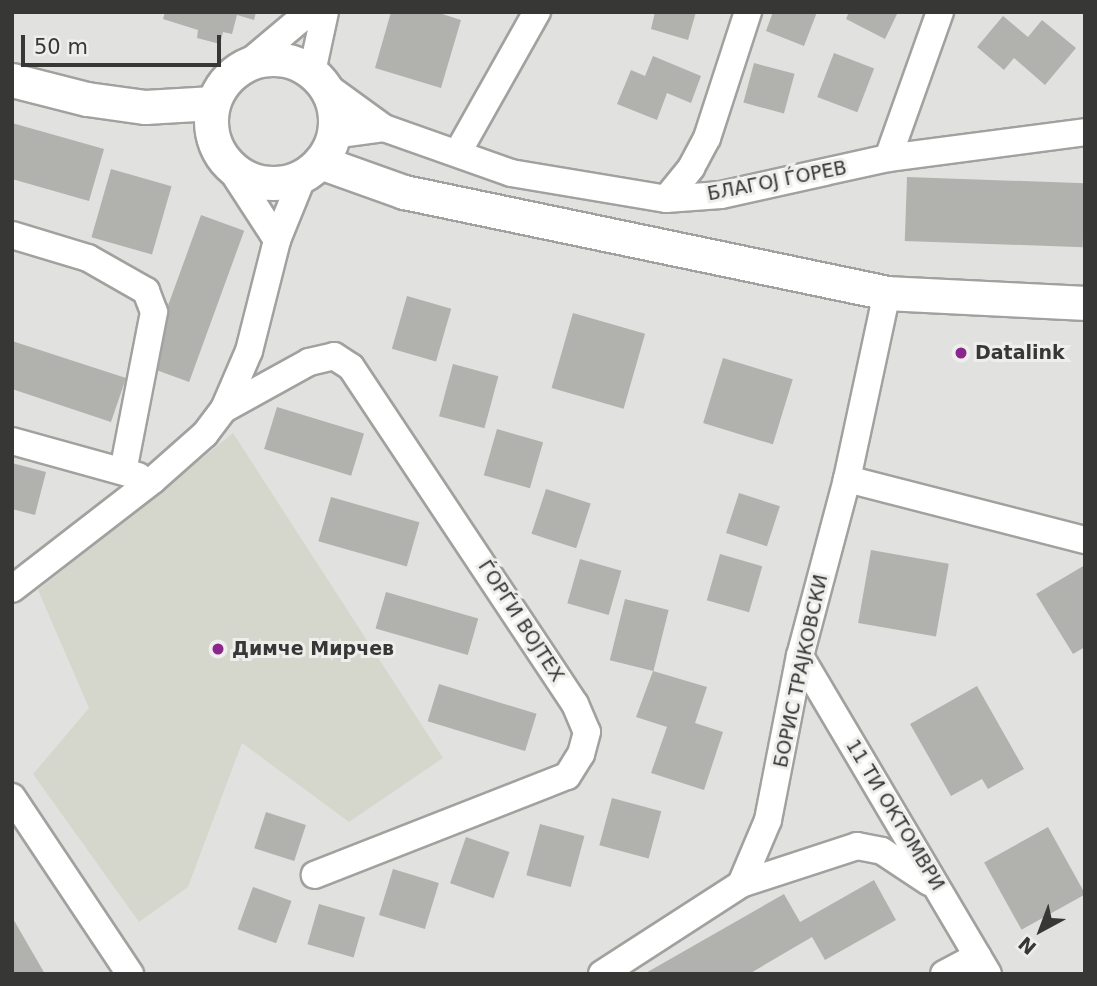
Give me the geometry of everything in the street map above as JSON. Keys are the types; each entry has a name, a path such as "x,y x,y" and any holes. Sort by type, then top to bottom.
{"main road":[{"path":"319,158 332,102 317,78 287,61 266,59 246,65 229,76 213,103 211,131 229,166 265,183 319,158 376,183 887,293 1085,303"},
{"path":"12,80 86,99 145,107 213,103"}],"street":[{"path":"246,65 309,12"},
{"path":"317,78 325,12"},
{"path":"458,152 537,12"},
{"path":"666,199 701,152 748,12"},
{"path":"888,158 940,12"},
{"name":"БЛАГОЈ ЃОРЕВ","path":"317,78 384,128 511,173 666,199 721,195 888,158 1085,132"},
{"path":"12,589 153,480 205,434 224,408 249,351 277,240 319,158 384,128"},
{"path":"229,166 277,240"},
{"path":"12,236 88,258 146,291 154,312 123,471"},
{"name":"БОРИС ТРАЈКОВСКИ","path":"741,884 768,820 800,656 847,479 887,293"},
{"name":"ЃОРЃИ ВОЈТЕХ","path":"224,408 309,362 334,356 351,367 576,704 587,732 581,754 567,776 315,876"},
{"path":"12,440 153,480"},
{"path":"847,479 1085,540"},
{"name":"11 ТИ ОКТОМВРИ","path":"800,656 983,965"},
{"path":"12,797 130,974"},
{"path":"602,974 741,884 857,846 882,851 939,889"},
{"path":"944,974 983,965"}],"shaded area":[{"name":"Димче Мирчев","path":"233,433 443,758 349,822 242,743 188,887 139,922 33,774 89,708 38,590"}],"building":[{"path":"165,12 256,12 254,20 237,15 232,34 223,32 220,44 197,38 198,30 163,19"},
{"path":"391,12 436,12 461,20 441,88 375,68"},
{"path":"655,12 696,12 688,40 651,29"},
{"path":"773,12 817,12 804,46 766,31"},
{"path":"849,12 898,12 885,39 846,19"},
{"path":"1003,16 1028,37 1042,20 1076,48 1045,85 1014,58 1004,70 977,47"},
{"path":"834,53 874,68 857,112 817,97"},
{"path":"653,56 701,76 691,103 667,93 657,120 617,104 631,70 645,76"},
{"path":"754,63 795,74 784,113 743,103"},
{"path":"12,123 104,149 89,201 12,179"},
{"path":"111,169 172,186 152,255 91,237"},
{"path":"907,177 1085,183 1083,247 905,241"},
{"path":"201,215 244,231 189,382 146,366"},
{"path":"407,296 451,309 436,362 392,349"},
{"path":"573,313 645,334 624,409 552,388"},
{"path":"12,341 126,378 111,422 12,389"},
{"path":"723,358 793,379 773,444 703,423"},
{"path":"453,364 498,376 484,428 439,416"},
{"path":"277,407 364,434 351,476 264,449"},
{"path":"497,429 543,442 530,488 484,475"},
{"path":"12,463 46,472 35,515 12,509"},
{"path":"546,489 591,504 576,548 531,534"},
{"path":"739,493 780,506 767,546 726,533"},
{"path":"331,497 419,522 407,567 318,541"},
{"path":"871,550 949,564 936,637 858,623"},
{"path":"720,554 762,566 749,612 707,600"},
{"path":"580,559 621,571 609,615 567,603"},
{"path":"1085,565 1085,647 1073,654 1036,594"},
{"path":"386,592 478,618 468,655 376,629"},
{"path":"625,599 669,610 653,671 610,660"},
{"path":"653,671 707,687 695,723 723,732 704,790 651,773 667,727 636,717"},
{"path":"439,684 537,714 525,751 428,721"},
{"path":"977,686 1024,769 988,789 982,779 951,796 910,724"},
{"path":"612,798 661,811 649,859 599,845"},
{"path":"266,812 306,825 294,861 254,848"},
{"path":"540,824 584,836 571,887 526,875"},
{"path":"1048,827 1085,895 1021,930 984,862"},
{"path":"466,837 509,852 494,898 450,883"},
{"path":"393,869 439,883 425,929 379,915"},
{"path":"874,880 896,920 825,960 812,937 749,974 644,974 784,894 800,922"},
{"path":"253,887 292,901 276,943 238,929"},
{"path":"319,904 365,917 354,958 307,944"},
{"path":"12,917 45,974 12,974"}],"place":[{"name":"Datalink","path":"961,353"},
{"name":"Димче Мирчев","path":"218,649"}]}
